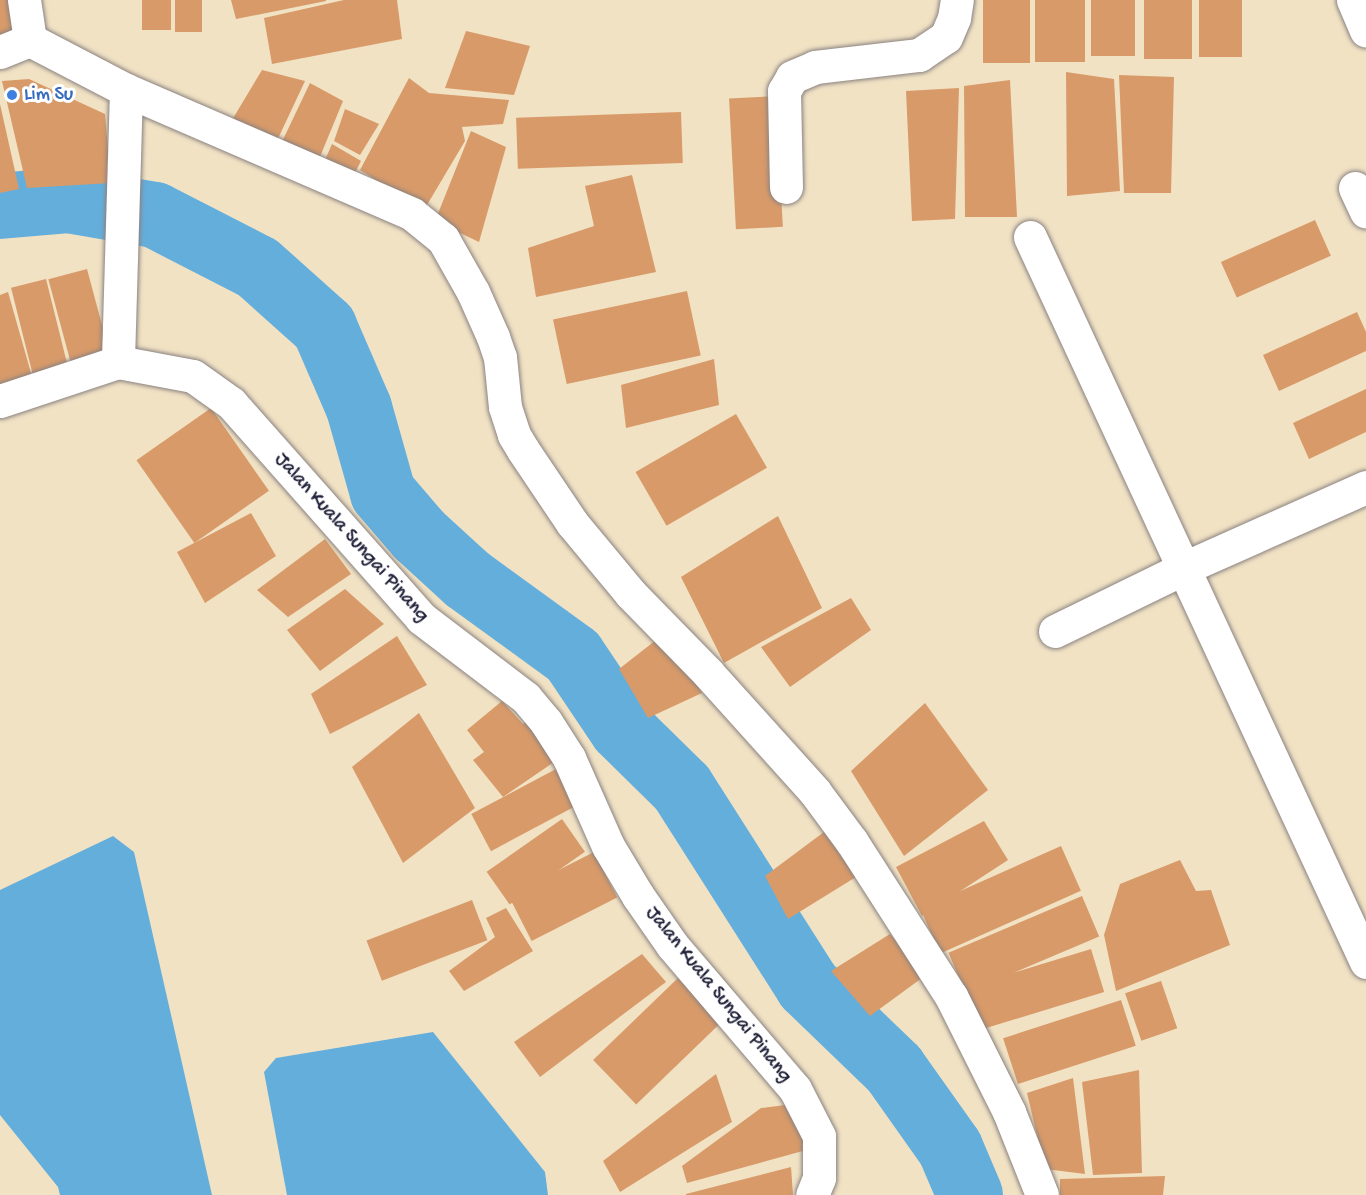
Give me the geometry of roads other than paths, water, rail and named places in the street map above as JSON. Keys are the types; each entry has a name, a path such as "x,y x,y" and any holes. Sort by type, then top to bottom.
{"street":[{"path":"24,0 15,46 126,105 412,214 443,239 473,292 493,337 500,357 506,406 514,435 523,450 572,522 631,594 708,673 815,792 852,842 951,996 1009,1112 1042,1195"},
{"path":"786,187 783,100 784,91 792,77 814,67 924,52 946,37 954,18 957,0"},
{"path":"1353,0 1366,30"},
{"path":"0,401 117,362 122,284 126,105"},
{"path":"1030,237 1366,962"},
{"name":"Jalan Kuala Sungai Pinang","path":"117,362 193,376 231,403 421,618 526,698 546,722 569,758 608,846 638,896 672,945 795,1089 819,1136 819,1178 812,1195"},
{"path":"1055,631 1184,568 1366,487"}],"water":[{"path":"113,836 134,852 212,1195 60,1195 58,1187 0,1115 0,890"},
{"path":"433,1032 545,1172 548,1195 287,1195 264,1072 276,1058"}],"waterway":[{"path":"0,206 68,200 155,215 258,268 324,327 359,408 383,493 419,535 467,579 573,656 622,729 682,788 808,986 894,1069 950,1148 970,1195"}],"place":[{"name":"Lim Su","path":"12,95"}]}
